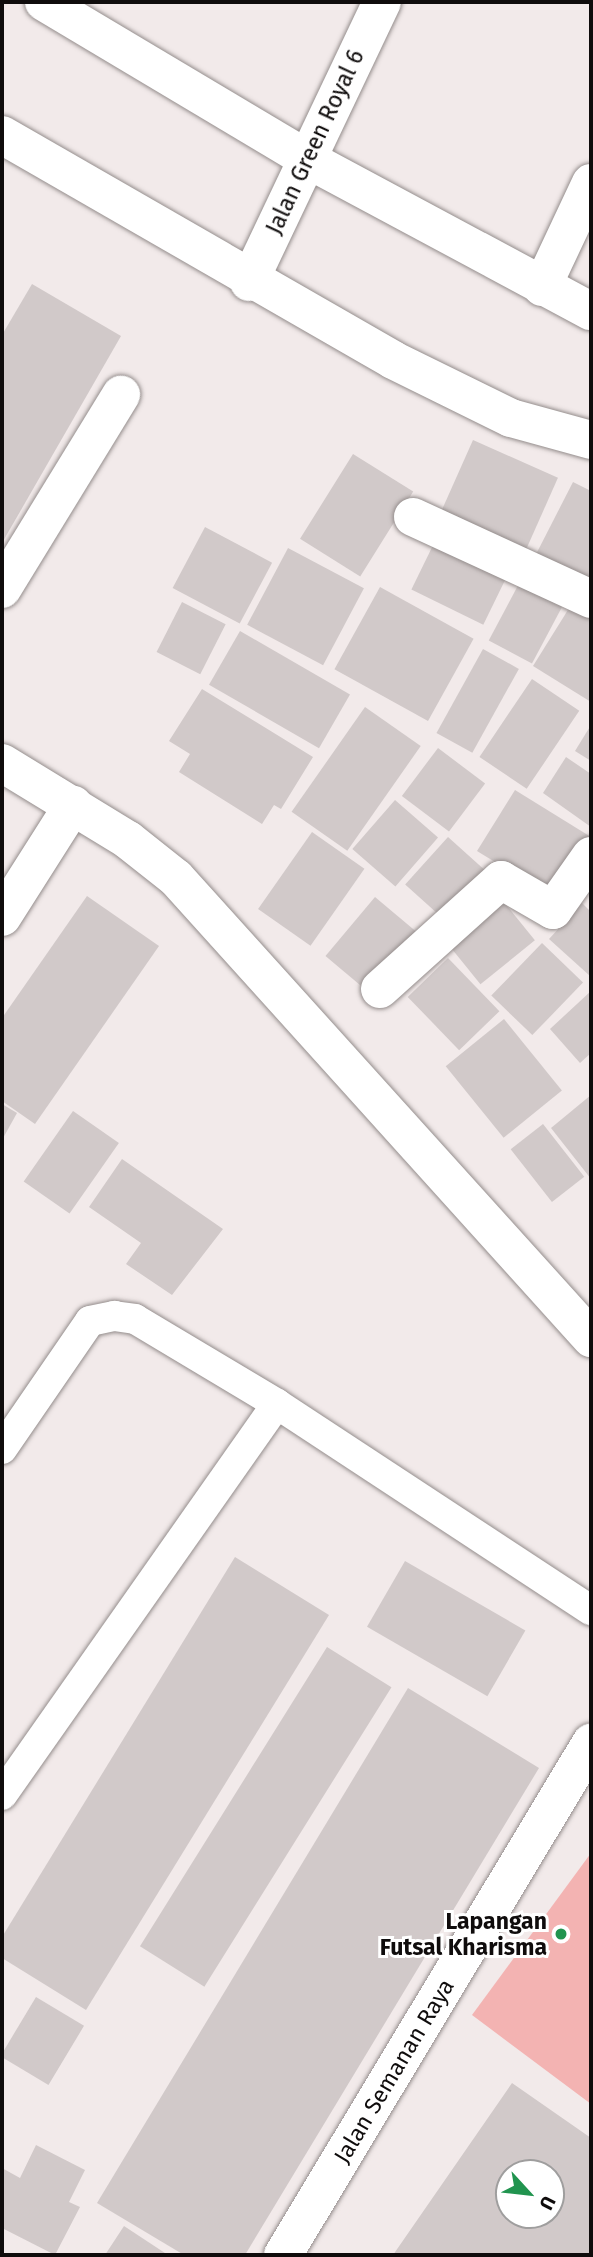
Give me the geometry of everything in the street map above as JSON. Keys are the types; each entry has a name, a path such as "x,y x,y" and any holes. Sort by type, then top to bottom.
{"street":[{"name":"Jalan Green Royal 6","path":"249,282 382,2"},
{"path":"68,8 307,159 591,311"},
{"path":"2,135 249,282 460,395 511,418 591,440"},
{"path":"542,287 591,183"},
{"path":"2,589 121,396"},
{"path":"413,517 591,599"},
{"path":"2,763 73,805 176,878 591,1338"},
{"path":"2,917 73,805"},
{"path":"380,989 501,880 553,911 591,856"},
{"name":"Jalan Semanan Raya","path":"283,2255 591,1743"}],"lane":[{"path":"2,1449 90,1321 114,1316 135,1319 277,1404 591,1610"},
{"path":"2,1795 277,1404"}],"shaded area":[{"name":"Lapangan Futsal Kharisma","path":"591,1853 591,2104 472,2015"}],"building":[{"path":"32,284 121,336 2,543 2,335"},
{"path":"473,440 558,478 522,559 437,521"},
{"path":"353,454 413,492 360,576 300,539"},
{"path":"573,482 591,491 591,579 530,566"},
{"path":"205,527 272,563 240,624 173,588"},
{"path":"439,533 511,568 483,625 411,590"},
{"path":"288,548 364,588 323,665 247,625"},
{"path":"523,576 566,599 532,663 489,640"},
{"path":"380,587 474,639 428,721 334,669"},
{"path":"576,597 591,607 591,702 533,666"},
{"path":"182,602 226,624 200,674 157,652"},
{"path":"240,631 350,694 319,748 209,685"},
{"path":"483,649 519,669 472,753 436,733"},
{"path":"532,679 579,711 527,789 479,757"},
{"path":"202,689 313,757 281,809 274,805 262,824 179,772 190,754 169,741"},
{"path":"365,707 421,746 347,851 292,812"},
{"path":"591,725 591,761 575,751"},
{"path":"438,748 485,784 449,831 402,796"},
{"path":"566,757 591,774 591,827 543,793"},
{"path":"515,790 591,837 591,846 558,901 477,851"},
{"path":"395,800 438,837 395,886 352,849"},
{"path":"312,832 364,869 311,946 258,909"},
{"path":"448,837 491,876 448,923 405,885"},
{"path":"87,896 159,946 35,1124 2,1101 2,1018"},
{"path":"499,896 535,940 480,984 445,940"},
{"path":"375,897 420,935 371,994 326,956"},
{"path":"582,903 591,912 590,976 549,939"},
{"path":"542,943 583,983 532,1035 491,996"},
{"path":"448,958 499,1011 459,1050 408,997"},
{"path":"591,991 591,1053 580,1063 550,1029"},
{"path":"504,1019 562,1090 504,1138 446,1066"},
{"path":"591,1095 591,1179 551,1128"},
{"path":"2,1104 17,1113 2,1140"},
{"path":"73,1111 119,1143 70,1214 24,1181"},
{"path":"543,1124 584,1177 552,1202 511,1149"},
{"path":"122,1159 223,1229 172,1295 126,1264 141,1243 89,1207"},
{"path":"235,1557 329,1615 86,2010 2,1958 2,1937"},
{"path":"405,1561 525,1630 487,1696 367,1627"},
{"path":"327,1647 391,1687 204,1987 140,1946"},
{"path":"408,1688 539,1768 245,2255 184,2255 97,2203"},
{"path":"36,1997 84,2026 48,2085 2,2057"},
{"path":"512,2083 591,2138 591,2255 393,2255"},
{"path":"36,2145 85,2170 69,2202 80,2207 55,2255 2,2228 2,2168 20,2178"},
{"path":"124,2226 168,2255 105,2255"}],"place":[{"name":"Lapangan Futsal Kharisma","path":"561,1934"}]}
